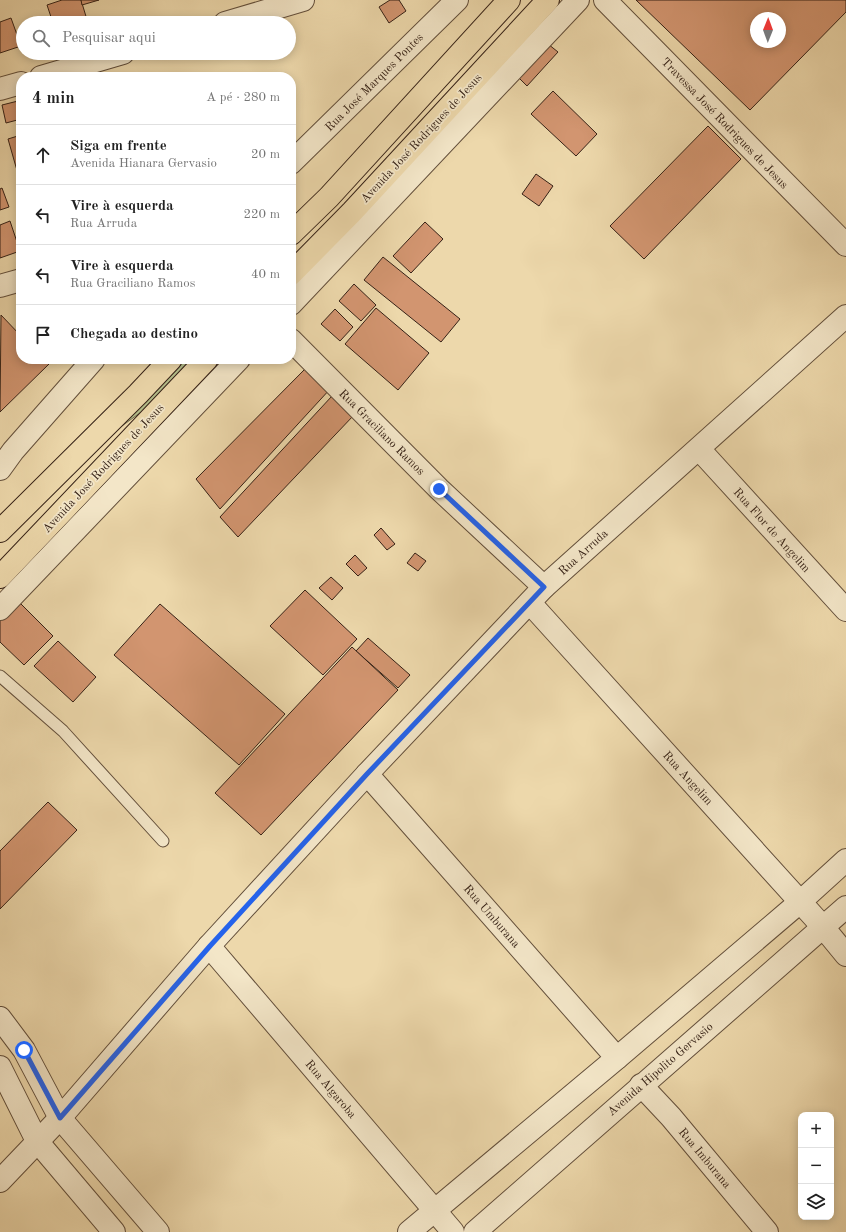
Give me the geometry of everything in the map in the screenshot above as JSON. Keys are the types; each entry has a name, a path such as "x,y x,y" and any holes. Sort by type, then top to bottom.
{"main road":[{"path":"296,229 329,197 509,0"},
{"name":"Avenida José Rodrigues de Jesus","path":"296,269 352,212 548,0"},
{"name":"Avenida José Rodrigues de Jesus","path":"0,531 166,364"},
{"name":"Avenida José Rodrigues de Jesus","path":"0,577 202,364"}],"street":[{"path":"249,16 304,0"},
{"name":"Rua José Marques Pontes","path":"296,158 457,0"},
{"path":"296,299 578,0"},
{"name":"Travessa José Rodrigues de Jesus","path":"605,0 846,245"},
{"path":"58,72 99,60"},
{"path":"0,89 16,84"},
{"path":"0,286 16,281"},
{"name":"Rua Arruda","path":"0,1181 60,1118 210,946 367,774 544,587 846,316"},
{"name":"Rua Graciliano Ramos","path":"296,345 439,489 544,587"},
{"path":"0,469 12,451 90,364"},
{"path":"0,609 234,364"},
{"name":"Rua Flor de Angelim","path":"699,449 846,610"},
{"name":"Rua Angelim","path":"530,603 823,927 846,955"},
{"name":"Rua Umburana","path":"367,774 616,1058"},
{"path":"409,1232 800,902 846,860"},
{"name":"Avenida Hipolito Gervasio","path":"475,1232 846,907"},
{"name":"Rua Algaroba","path":"210,946 453,1232"},
{"path":"0,1018 24,1050 60,1118 158,1232"},
{"path":"0,1067 38,1141 114,1232"},
{"name":"Rua Imburana","path":"641,1085 671,1117 767,1232"}],"lane":[{"path":"0,676 63,731 163,842"}],"green space":[{"path":"166,364 198,364 192,375 71,463"}],"building":[{"path":"62,0 81,0 86,16 51,16 47,5"},
{"path":"81,0 99,0 82,5"},
{"path":"390,0 399,0 406,11 389,23 379,7"},
{"path":"636,0 846,0 846,12 750,110"},
{"path":"11,18 16,32 16,48 0,53 0,22"},
{"path":"548,44 558,52 527,86 519,78"},
{"path":"553,91 597,134 576,156 531,114"},
{"path":"16,102 16,120 6,123 2,105"},
{"path":"708,126 741,159 644,259 610,226"},
{"path":"16,137 16,167 8,139"},
{"path":"536,174 553,186 539,206 522,194"},
{"path":"2,188 9,207 0,210 0,189"},
{"path":"10,221 16,239 16,252 0,258 0,225"},
{"path":"425,222 443,239 411,273 393,256"},
{"path":"383,257 460,319 441,342 364,280"},
{"path":"354,284 376,305 361,321 339,301"},
{"path":"376,308 429,353 398,390 345,344"},
{"path":"335,309 353,327 340,341 321,324"},
{"path":"1,315 16,331 16,364 49,364 0,412"},
{"path":"307,367 331,388 220,509 196,479"},
{"path":"332,396 354,415 238,537 220,517"},
{"path":"381,528 395,544 387,550 374,535"},
{"path":"415,553 426,561 418,571 407,563"},
{"path":"355,555 367,568 358,576 346,564"},
{"path":"331,577 343,588 332,600 319,588"},
{"path":"305,590 357,639 323,675 270,626"},
{"path":"18,601 53,636 24,665 0,642 0,619"},
{"path":"160,604 285,714 239,765 114,655"},
{"path":"368,638 410,675 398,688 356,651"},
{"path":"58,641 96,677 73,702 34,666"},
{"path":"352,647 398,690 261,835 215,793"},
{"path":"48,802 77,830 0,909 0,851"}],"route":[{"path":"24,1050 60,1118 210,946 367,774 544,587 439,489"}]}
